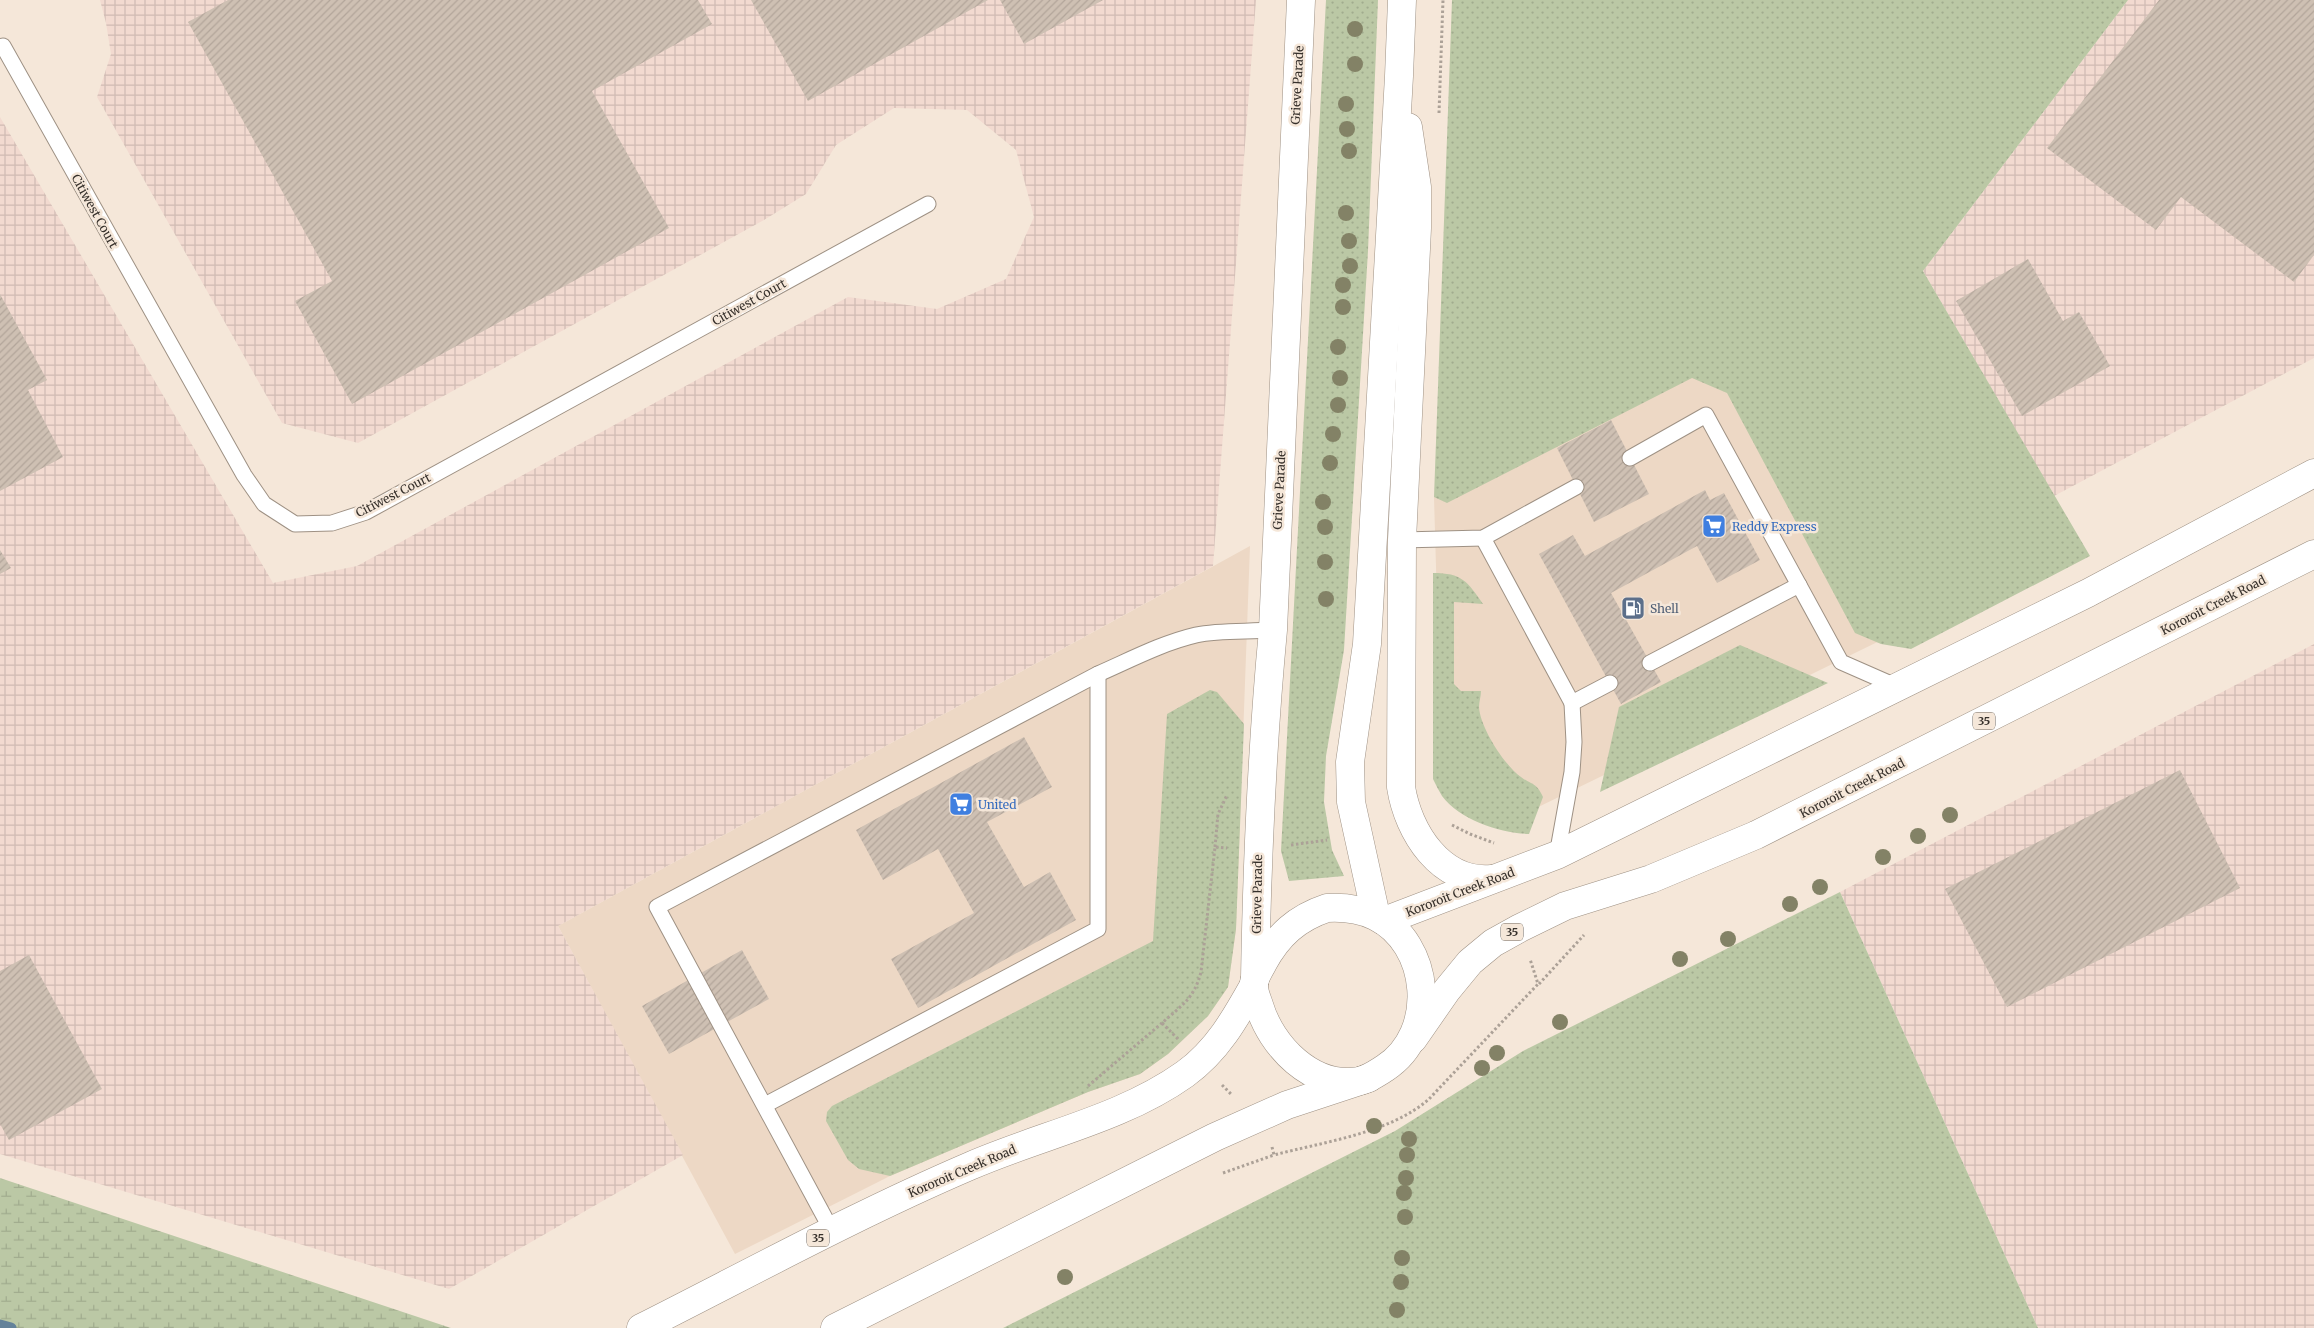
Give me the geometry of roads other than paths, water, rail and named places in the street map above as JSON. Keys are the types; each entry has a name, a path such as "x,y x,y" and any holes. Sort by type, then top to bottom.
{"main road":[{"name":"Grieve Parade","path":"1254,982 1258,847 1266,707 1273,630 1301,0"},
{"path":"1380,919 1351,802 1350,762 1367,644 1400,76 1402,0"},
{"path":"1400,76 1414,170 1417,220 1402,540 1400,773 1403,800 1412,827 1430,852 1456,872 1473,878 1499,877"},
{"name":"Kororoit Creek Road","path":"1380,919 1557,855 2088,593 2314,473"},
{"path":"1372,540 1402,540"},
{"name":"Kororoit Creek Road","path":"1413,1039 1447,990 1470,962 1494,943 1520,928 1565,906 1650,879 1764,831 2314,554"},
{"name":"35","path":"835,1328 1252,1119 1287,1105 1369,1078 1400,1056 1413,1039 1420,1022 1422,1006 1417,970 1405,944 1380,919 1360,910 1327,908 1304,917 1292,925 1274,944 1254,982 1262,1014 1270,1032 1281,1048 1295,1061 1312,1072 1336,1081 1351,1082 1369,1078"},
{"name":"Kororoit Creek Road","path":"641,1328 918,1188 998,1154 1143,1099 1170,1084 1200,1063 1231,1026 1254,982"}],"lane":[{"name":"Citiwest Court","path":"1,44 244,475 264,504 295,524 332,523 366,512 928,204"},
{"path":"1630,458 1706,415 1841,662 1898,687"},
{"path":"1402,540 1483,538 1576,487"},
{"path":"1483,538 1572,703 1574,742 1572,772 1557,855"},
{"path":"1650,663 1800,585"},
{"path":"832,1231 657,907 1098,674 1162,646 1197,635 1273,630"},
{"path":"765,1105 1098,929 1098,674"},
{"path":"1572,703 1610,683"}],"waterway":[{"path":"0,1325 11,1328"}],"place":[{"name":"Reddy Express","path":"1714,526"},
{"name":"Shell","path":"1633,608"},
{"name":"United","path":"961,804"}]}
